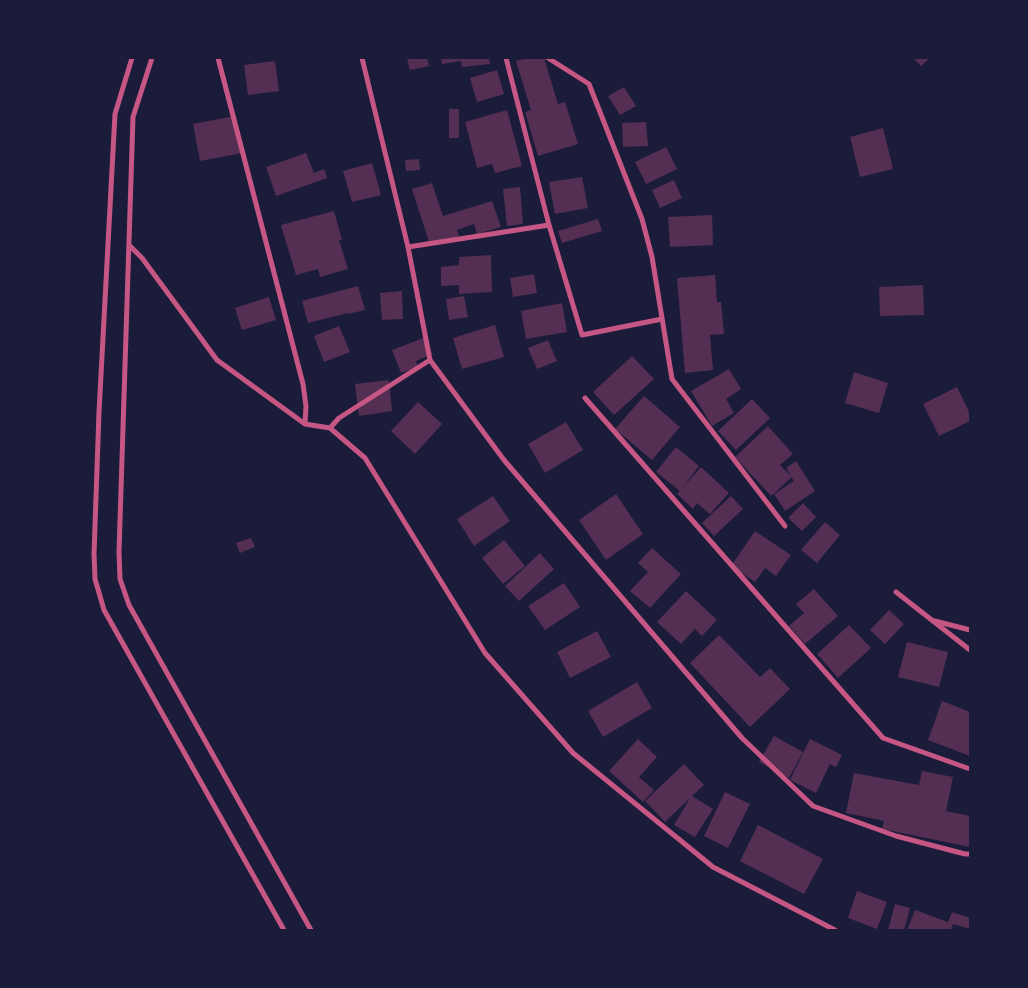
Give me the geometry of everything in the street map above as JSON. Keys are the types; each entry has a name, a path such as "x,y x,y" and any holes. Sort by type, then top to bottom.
{"street":[{"path":"132,58 116,114 99,412 94,554 95,579 104,610 284,930"},
{"path":"152,58 134,118 119,552 120,579 129,604 312,930"},
{"path":"218,58 303,384 306,406 305,424"},
{"path":"362,58 408,247 430,360 504,460 742,738 813,806 896,836 970,854"},
{"path":"506,58 549,225 582,335 662,319"},
{"path":"548,58 589,84 642,219 652,257 672,379 785,526"},
{"path":"408,247 549,225"},
{"path":"129,245 142,258 217,360 305,424 330,428 365,458 485,653 574,753 713,867 834,930"},
{"path":"330,428 339,418 430,360"},
{"path":"585,398 883,738 970,769"},
{"path":"896,592 970,650"},
{"path":"932,620 970,630"}],"building":[{"path":"407,58 427,58 429,66 410,70"},
{"path":"441,58 489,58 490,64 462,67 461,61 442,64"},
{"path":"529,58 544,58 558,104 565,102 578,144 538,156 525,112 531,110 516,61"},
{"path":"913,58 930,58 921,66"},
{"path":"275,61 279,91 248,95 244,65"},
{"path":"497,70 504,94 477,102 470,78"},
{"path":"624,87 636,106 620,115 608,96"},
{"path":"449,109 459,109 459,138 449,138"},
{"path":"507,110 522,166 495,173 492,164 477,168 465,122"},
{"path":"235,116 242,153 200,161 193,124"},
{"path":"646,122 648,146 623,147 622,123"},
{"path":"883,128 893,169 860,177 850,137"},
{"path":"666,147 677,169 646,184 635,162"},
{"path":"306,153 314,173 324,169 327,178 276,196 266,167"},
{"path":"419,159 420,170 406,171 405,160"},
{"path":"372,163 381,195 352,202 343,171"},
{"path":"582,177 588,208 555,214 549,182"},
{"path":"674,180 682,198 660,208 652,190"},
{"path":"432,183 443,216 492,201 501,227 477,234 474,224 457,230 459,236 430,245 412,189"},
{"path":"520,187 523,224 507,226 503,189"},
{"path":"334,211 342,240 339,240 348,269 320,277 318,269 296,275 281,225"},
{"path":"712,215 713,245 670,247 668,217"},
{"path":"598,219 602,231 562,243 558,231"},
{"path":"491,255 492,292 459,294 459,285 441,286 441,267 459,265 459,257"},
{"path":"534,274 537,293 513,297 510,278"},
{"path":"715,275 717,302 721,302 724,334 710,335 713,370 685,373 677,278"},
{"path":"923,285 924,315 880,316 879,287"},
{"path":"358,286 365,310 308,323 302,301"},
{"path":"402,291 403,319 382,320 380,293"},
{"path":"464,296 468,317 449,320 446,299"},
{"path":"269,297 276,320 242,330 235,308"},
{"path":"562,303 567,332 526,339 521,311"},
{"path":"495,325 504,357 462,369 453,338"},
{"path":"339,326 350,352 324,362 314,336"},
{"path":"426,337 432,354 416,361 418,367 401,373 392,350"},
{"path":"548,340 557,361 537,369 528,348"},
{"path":"632,356 654,379 614,415 593,392"},
{"path":"729,369 741,389 726,399 734,413 712,426 691,391"},
{"path":"854,372 888,383 879,413 845,403"},
{"path":"389,380 392,411 359,416 355,384"},
{"path":"957,387 970,414 970,421 939,436 923,404"},
{"path":"644,396 680,427 652,460 615,429"},
{"path":"752,399 770,418 736,450 718,431"},
{"path":"418,402 442,424 415,454 391,431"},
{"path":"566,422 583,450 545,473 528,444"},
{"path":"768,426 793,454 780,465 792,477 771,496 735,457"},
{"path":"676,447 699,466 680,491 656,472"},
{"path":"796,461 815,491 785,511 774,494 794,481 786,468"},
{"path":"701,467 729,493 710,514 697,503 693,509 677,494"},
{"path":"616,494 643,534 606,560 579,520"},
{"path":"493,496 510,521 474,546 457,519"},
{"path":"731,496 743,509 714,536 702,523"},
{"path":"803,503 816,517 802,531 788,518"},
{"path":"825,522 840,535 817,563 801,550"},
{"path":"755,531 791,555 776,576 765,568 755,582 731,566"},
{"path":"251,538 255,547 240,553 236,543"},
{"path":"504,540 525,566 503,584 482,558"},
{"path":"652,548 681,574 650,608 630,591 648,572 638,563"},
{"path":"540,553 554,569 519,601 505,586"},
{"path":"564,583 580,607 545,630 528,606"},
{"path":"814,589 838,616 805,644 789,626 804,613 796,604"},
{"path":"686,591 717,620 702,636 695,629 681,644 657,622"},
{"path":"889,610 904,624 885,644 870,630"},
{"path":"849,625 871,648 838,678 817,654"},
{"path":"597,631 611,657 570,678 557,652"},
{"path":"719,635 760,677 770,668 790,689 750,727 690,663"},
{"path":"907,642 948,652 939,687 898,677"},
{"path":"637,682 652,708 603,737 588,711"},
{"path":"942,701 970,712 970,756 928,740"},
{"path":"774,736 803,752 789,778 759,762"},
{"path":"638,739 657,757 639,777 654,790 643,802 609,771"},
{"path":"810,739 842,755 836,767 830,764 816,793 790,780"},
{"path":"684,764 704,785 692,796 713,809 695,837 674,825 690,798 665,822 645,801"},
{"path":"922,771 953,777 946,811 970,816 970,847 882,829 884,821 846,813 854,773 919,785"},
{"path":"725,792 750,804 728,848 704,836"},
{"path":"758,825 823,859 804,894 740,861"},
{"path":"857,891 887,902 877,929 848,918"},
{"path":"895,904 910,908 904,930 888,930"},
{"path":"915,910 948,922 952,912 970,918 970,929 953,924 951,930 907,930"}]}
